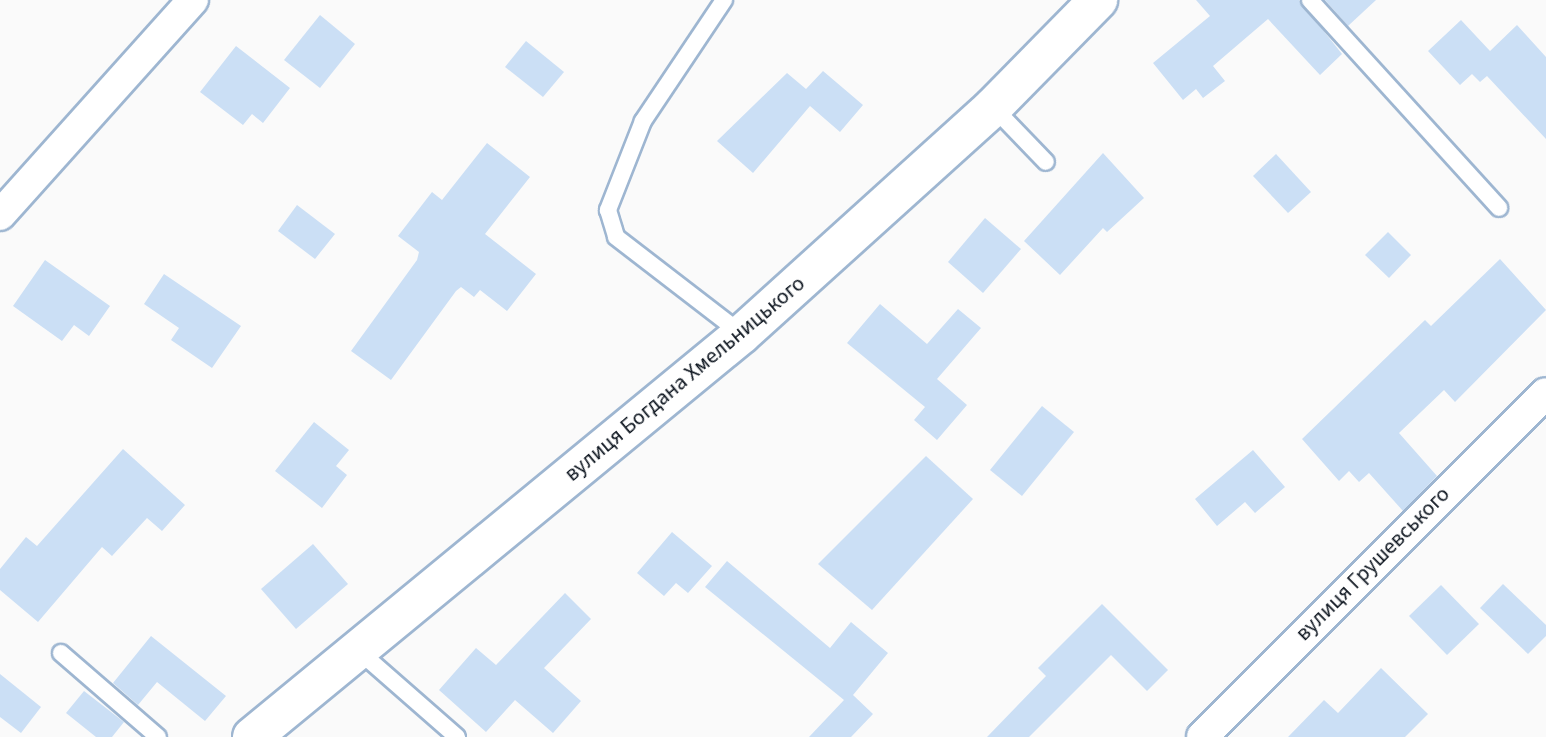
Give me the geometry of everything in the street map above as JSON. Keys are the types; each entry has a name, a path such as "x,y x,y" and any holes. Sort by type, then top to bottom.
{"street":[{"path":"0,215 193,0"},
{"name":"вулиця Богдана Хмельницького","path":"252,737 360,652 742,334 993,107 1098,0"},
{"name":"вулиця Грушевського","path":"1202,737 1546,393"}],"lane":[{"path":"724,0 643,121 608,210 616,237 742,334"},
{"path":"1310,0 1499,208"},
{"path":"993,107 1046,162"},
{"path":"360,652 457,737"},
{"path":"61,653 158,737"}],"building":[{"path":"1196,0 1299,0 1342,54 1320,75 1268,19 1213,66 1225,81 1203,98 1196,89 1183,100 1153,63 1210,16"},
{"path":"1325,0 1376,0 1348,26"},
{"path":"320,15 355,44 320,88 284,60"},
{"path":"1461,20 1490,51 1517,25 1546,57 1546,139 1487,76 1480,82 1472,74 1460,85 1428,51"},
{"path":"526,41 564,72 543,97 505,67"},
{"path":"236,46 290,88 263,123 252,114 243,125 200,92"},
{"path":"823,71 863,105 840,132 810,106 753,173 717,141 787,73 806,89"},
{"path":"487,143 530,177 485,234 536,274 507,311 480,290 474,297 461,287 391,380 351,351 417,260 419,252 398,236 432,192 442,200"},
{"path":"1103,153 1144,198 1107,232 1103,228 1060,275 1024,241"},
{"path":"1276,154 1311,192 1288,213 1253,176"},
{"path":"297,205 335,234 315,259 278,231"},
{"path":"985,218 1021,249 983,293 948,262"},
{"path":"1388,232 1411,255 1389,278 1365,255"},
{"path":"1500,259 1546,310 1455,402 1444,390 1399,433 1437,476 1403,511 1369,473 1359,482 1349,471 1339,481 1302,439 1425,320 1431,326"},
{"path":"45,260 110,306 89,336 74,325 62,341 13,306"},
{"path":"164,274 241,326 212,368 171,340 179,328 144,304"},
{"path":"880,304 927,344 958,309 981,328 937,379 967,405 937,440 914,420 925,407 847,343"},
{"path":"1042,406 1074,432 1022,496 990,470"},
{"path":"314,422 349,450 336,466 347,475 322,508 275,471"},
{"path":"123,449 185,505 162,531 147,518 112,556 102,547 38,622 0,590 0,569 26,537 37,546"},
{"path":"1253,450 1285,487 1255,513 1245,502 1217,526 1195,499"},
{"path":"926,456 973,499 872,610 818,564"},
{"path":"672,532 712,566 688,593 676,583 664,596 637,573"},
{"path":"313,544 348,584 296,629 261,589"},
{"path":"727,561 830,648 851,622 888,653 853,695 873,714 851,737 809,737 844,700 705,587"},
{"path":"1503,584 1546,625 1546,636 1528,654 1480,608"},
{"path":"1441,585 1479,624 1447,655 1409,616"},
{"path":"565,593 591,619 544,668 581,701 553,733 515,700 486,732 439,690 476,648 496,665"},
{"path":"1102,604 1168,670 1147,691 1111,655 1029,737 987,737 1046,676 1038,668"},
{"path":"151,636 226,696 205,721 157,682 138,705 113,683"},
{"path":"1381,668 1428,714 1405,737 1288,737 1324,700 1338,713"},
{"path":"0,674 41,707 21,733 0,717"},
{"path":"84,691 124,722 112,737 96,737 66,713"}]}
